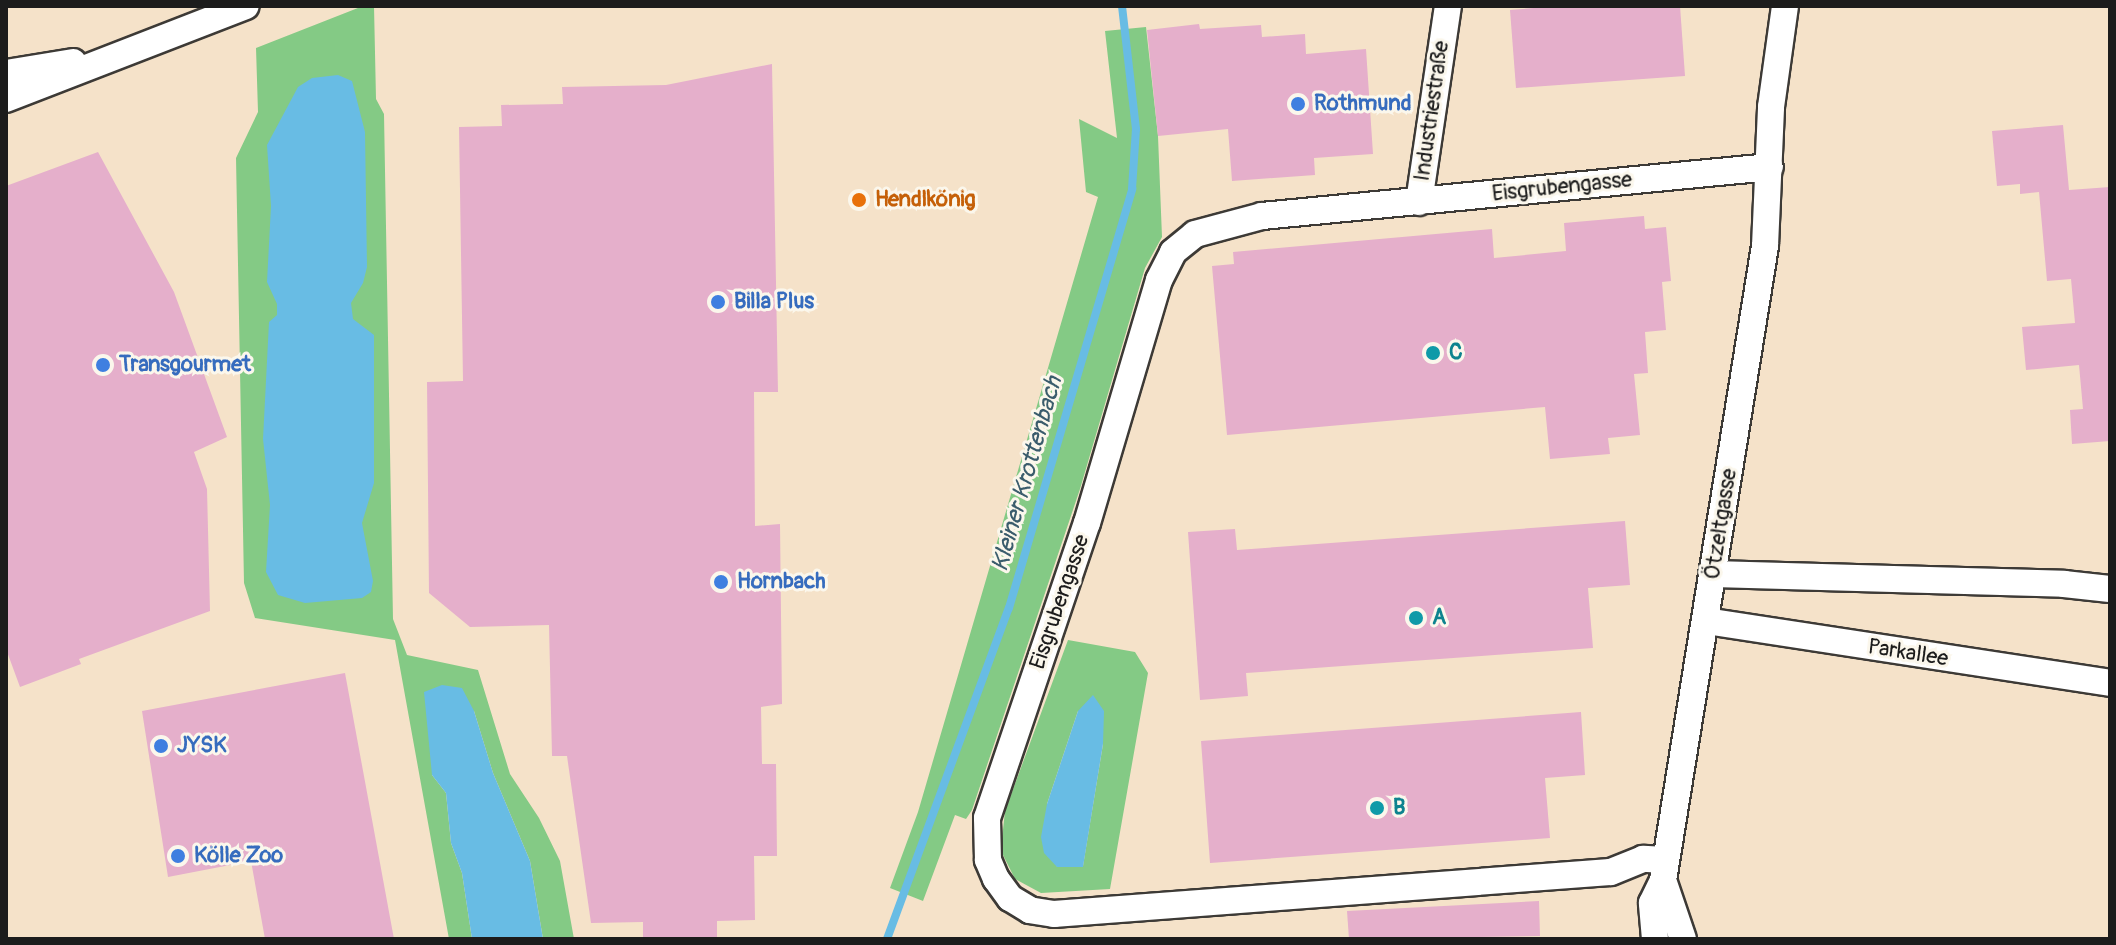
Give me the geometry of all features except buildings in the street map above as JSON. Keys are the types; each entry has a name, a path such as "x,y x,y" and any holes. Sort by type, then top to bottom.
{"street":[{"path":"6,99 246,6"},
{"name":"Ötzeltgasse","path":"1655,939 1652,903 1664,870 1765,246 1771,107 1785,6"},
{"name":"Industriestraße","path":"1419,202 1446,13"},
{"path":"6,73 124,54"},
{"name":"Eisgrubengasse","path":"1664,870 1643,859 1610,872 1054,914 1030,910 1010,898 996,879 988,860 987,818 1087,523 1159,280 1173,252 1195,234 1229,222 1770,167"},
{"path":"1713,574 2064,584 2110,589"},
{"name":"Parkallee","path":"1706,621 2110,683"},
{"name":"Ötzeltgasse","path":"1664,870 1683,939"}],"green space":[{"path":"363,6 374,6 376,99 384,114 393,619 407,655 478,670 510,774 539,818 560,861 574,939 543,939 530,861 493,773 474,711 432,775 446,793 451,843 462,873 472,939 449,939 395,640 255,618 244,583 236,158 258,112 256,48"},
{"path":"1146,27 1158,136 1162,237 1145,268 1080,489 972,810 966,819 955,815 923,901 890,888 918,812 1098,197 1086,192 1079,119 1117,138 1105,31"},
{"path":"1068,640 1135,652 1148,673 1110,889 1041,893 1015,879 1002,853 1005,811","holes":["1078,711 1103,744 1083,866 1057,867 1047,804"]}],"water":[{"path":"338,75 352,81 365,132 367,267 363,283 351,303 353,319 374,335 374,483 362,523 373,581 371,592 362,598 305,603 278,595 266,572 270,505 263,439 269,322 277,315 277,304 267,282 271,206 267,145 298,87 312,78"},
{"path":"442,685 462,688 474,711 493,773 530,861 543,939 472,939 462,873 451,843 446,793 432,775 424,692"},
{"path":"1093,695 1104,711 1103,744 1083,867 1057,867 1044,853 1041,837 1047,804 1078,711"}],"waterway":[{"name":"Kleiner Krottenbach","path":"887,939 1009,608 1132,189 1136,129 1122,6"}],"place":[{"name":"Rothmund","path":"1298,104"},
{"name":"Hendlkönig","path":"859,200"},
{"name":"Billa Plus","path":"718,302"},
{"name":"C","path":"1433,353"},
{"name":"Transgourmet","path":"103,365"},
{"name":"Hornbach","path":"721,582"},
{"name":"A","path":"1416,618"},
{"name":"JYSK","path":"161,746"},
{"name":"B","path":"1377,808"},
{"name":"Kölle Zoo","path":"178,856"}]}
